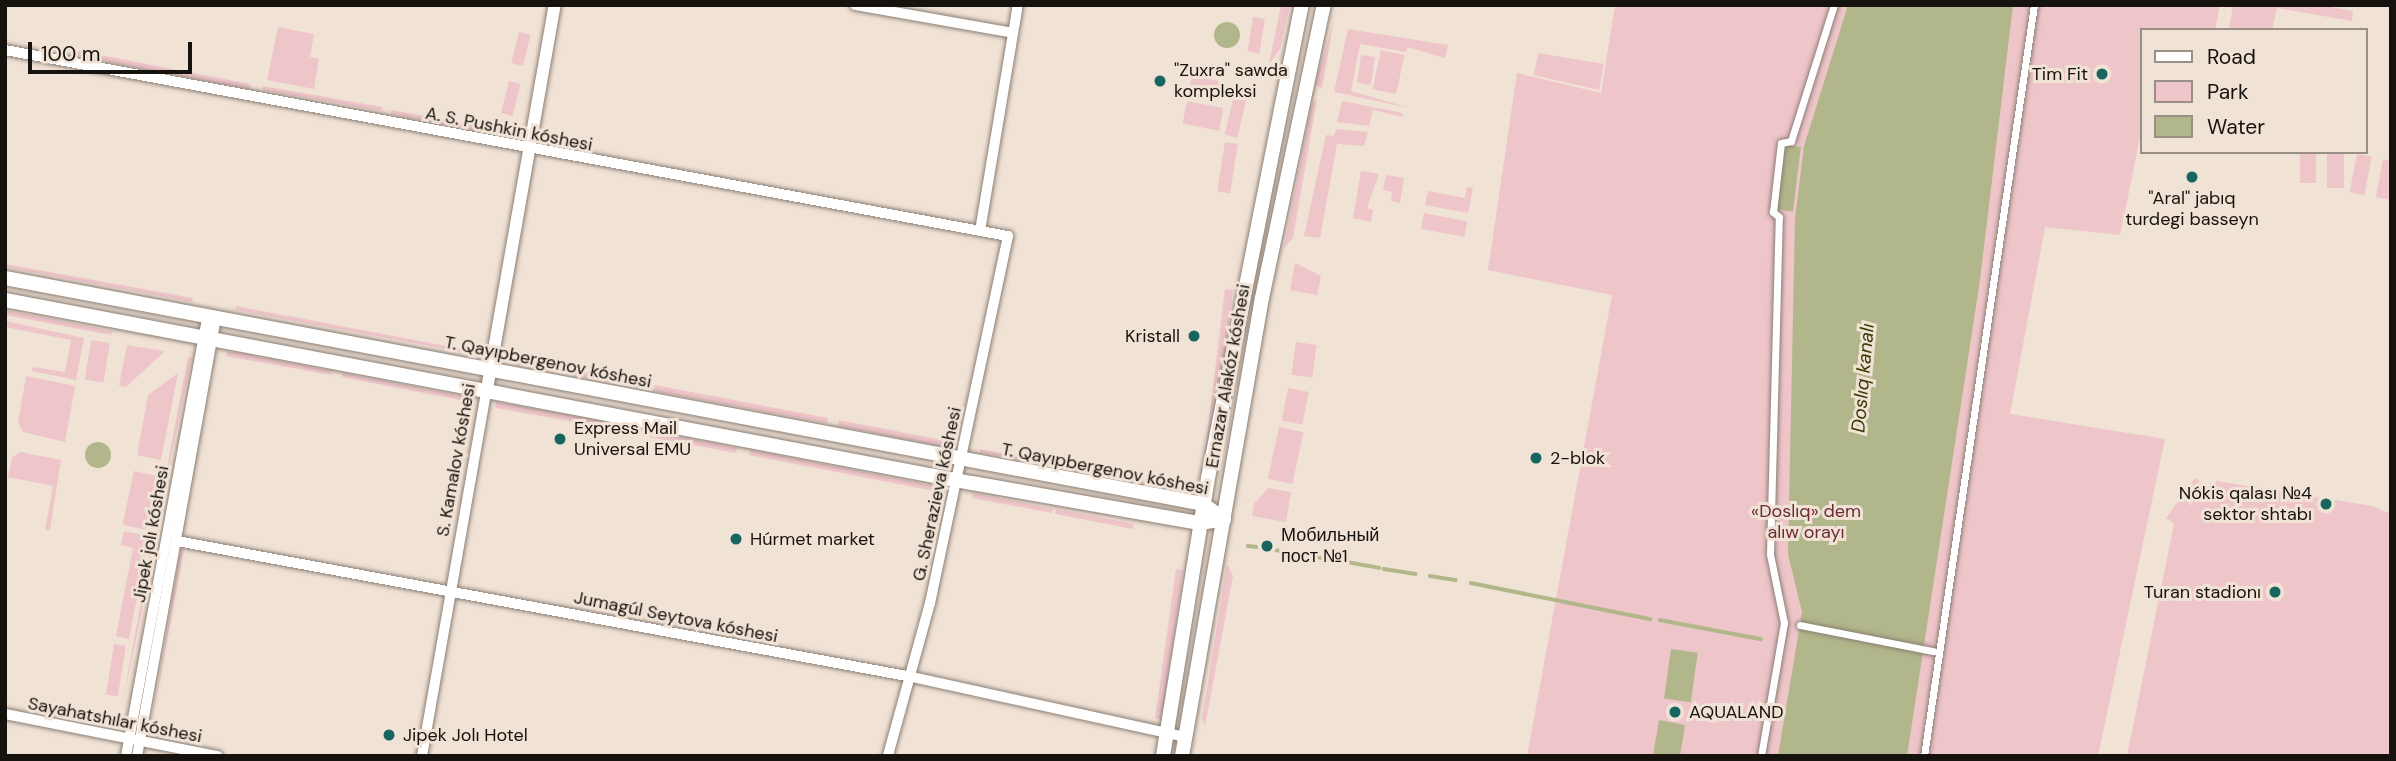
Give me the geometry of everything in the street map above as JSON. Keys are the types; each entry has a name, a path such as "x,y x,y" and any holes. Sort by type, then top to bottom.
{"main road":[{"name":"Ernazar Alakóz kóshesi","path":"1163,756 1203,505 1302,5"},
{"name":"Ernazar Alakóz kóshesi","path":"1182,756 1283,188 1324,5"},
{"path":"1265,185 1283,188"},
{"name":"T. Qayıpbergenov kóshesi","path":"5,278 1175,499 1203,505 1224,519"},
{"name":"T. Qayıpbergenov kóshesi","path":"5,300 954,479 1200,523 1224,519"},
{"path":"1174,518 1181,510 1175,499"}],"street":[{"name":"S. Kamalov kóshesi","path":"422,756 555,5"},
{"path":"855,5 1013,33"},
{"path":"981,231 1018,5"},
{"path":"1761,756 1784,623 1770,554 1779,217 1773,212 1781,143 1791,142 1834,5"},
{"path":"1924,756 2034,5"},
{"name":"A. S. Pushkin kóshesi","path":"5,50 1008,236"},
{"name":"G. Sherazieva kóshesi","path":"888,756 912,677 1008,236"},
{"name":"Jipek jolı kóshesi","path":"126,756 135,739 177,541 211,318"},
{"name":"Jipek jolı kóshesi","path":"137,756 135,739 208,338"},
{"name":"Jumagúl Seytova kóshesi","path":"177,541 912,677 1185,737"},
{"path":"1800,625 1933,651"},
{"name":"Sayahatshılar kóshesi","path":"5,714 218,756"}],"green space":[{"path":"1281,5 1290,5 1280,49 1269,64"},
{"name":"«Doslıq» dem alıw orayı","path":"1615,5 2220,5 2215,28 2140,28 2140,138 2120,235 2045,227 2010,414 2165,439 2098,756 1527,756 1612,295 1488,270 1517,73 1601,93"},
{"path":"2233,5 2319,5 2353,11 2352,21 2277,8 2272,28 2229,28"},
{"path":"1253,17 1265,19 1259,53 1248,52"},
{"path":"1334,19 1322,89 1315,84"},
{"path":"278,27 314,34 310,57 319,59 314,89 267,80"},
{"path":"1348,29 1448,45 1445,58 1407,47 1406,52 1360,44 1351,91 1410,108 1334,92"},
{"path":"519,32 531,35 523,66 511,63"},
{"path":"74,50 251,84 250,89 73,55"},
{"path":"1381,50 1404,55 1396,94 1373,89"},
{"path":"1538,53 1604,64 1599,90 1534,75"},
{"path":"1361,55 1375,57 1371,85 1357,83"},
{"path":"1192,76 1227,83 1224,100 1189,93"},
{"path":"509,81 521,84 513,116 501,113"},
{"path":"263,86 382,107 381,111 262,90"},
{"path":"1236,86 1249,89 1237,138 1225,135"},
{"path":"1317,99 1293,238 1284,248 1312,103"},
{"path":"1187,101 1223,108 1219,131 1183,124"},
{"path":"1342,101 1403,113 1402,117 1373,110 1369,126 1337,122"},
{"path":"392,110 504,131 503,136 391,114"},
{"path":"1336,129 1368,132 1364,146 1337,144 1320,238 1304,236 1326,135 1334,136"},
{"path":"1225,142 1238,144 1230,193 1217,191"},
{"path":"2300,154 2316,154 2316,183 2300,183"},
{"path":"2327,154 2344,154 2344,188 2327,188"},
{"path":"2357,154 2372,157 2364,195 2350,192"},
{"path":"2383,159 2391,161 2391,200 2376,197"},
{"path":"1361,171 1379,174 1367,208 1373,210 1371,222 1353,218"},
{"path":"1386,175 1404,178 1400,203 1391,201 1392,192 1383,190"},
{"path":"1467,187 1473,188 1468,213 1425,205 1428,191 1465,198"},
{"path":"1424,213 1467,221 1464,237 1421,229"},
{"path":"1295,263 1321,276 1317,295 1290,290"},
{"path":"5,264 193,298 192,302 5,267"},
{"path":"1225,289 1233,290 1209,487 1201,487"},
{"path":"236,306 473,351 473,354 235,310"},
{"path":"5,310 112,331 111,335 5,315"},
{"path":"5,321 84,338 76,380 32,371 33,367 65,372 71,340 5,327"},
{"path":"91,340 110,343 104,382 85,380"},
{"path":"1296,342 1317,345 1312,378 1291,375"},
{"path":"127,345 165,351 126,387 119,386"},
{"path":"227,351 332,371 331,375 226,356"},
{"path":"188,357 192,358 155,531"},
{"path":"512,358 642,383 641,388 511,363"},
{"path":"178,373 161,460 137,455 148,395"},
{"path":"343,373 468,397 467,401 342,377"},
{"path":"26,376 75,386 65,442 23,432 18,423"},
{"path":"655,385 828,418 827,423 654,391"},
{"path":"1288,388 1309,392 1302,424 1282,420"},
{"path":"496,402 626,425 625,431 495,408"},
{"path":"839,420 950,442 949,447 838,426"},
{"path":"1279,427 1303,432 1292,484 1268,479"},
{"path":"659,433 737,448 736,453 649,437"},
{"path":"980,449 1093,470 980,453"},
{"path":"750,450 945,488 944,493 749,455"},
{"path":"20,452 61,460 50,530 45,530 53,486 8,477 12,458"},
{"path":"134,471 158,476 147,530 123,525"},
{"name":"Turan stadionı","path":"2195,478 2208,487 2215,488 2216,481 2372,506 2391,514 2391,756 2127,756 2174,524 2166,518"},
{"path":"1268,488 1291,492 1286,522 1252,516 1254,504"},
{"path":"973,493 1053,509 1052,513 972,498"},
{"path":"1056,509 1134,524 1133,529 1055,514"},
{"path":"124,531 149,536 129,639 116,636 133,548 121,545"},
{"path":"153,538 157,539 121,710"},
{"path":"184,549 152,722 180,553"},
{"path":"1227,564 1233,576 1205,726 1202,719"},
{"path":"1176,569 1183,570 1162,720 1155,719"},
{"path":"114,644 126,646 118,696 106,694"}],"water":[{"name":"Doslıq kanalı","path":"1848,5 2013,5 1980,280 1907,756 1778,756 1802,612 1788,554 1795,219 1804,146"},
{"path":"1227,22 1236,26 1240,35 1236,44 1227,48 1218,44 1214,35 1218,26"},
{"path":"1785,145 1801,147 1793,211 1777,210"},
{"path":"98,442 107,446 111,455 107,464 98,468 89,464 85,455 89,446"},
{"path":"1671,649 1698,653 1691,702 1664,699"},
{"path":"1659,720 1685,725 1680,756 1653,756"}],"waterway":[{"path":"1248,546 1257,547"},
{"path":"1263,548 1299,554"},
{"path":"1304,555 1334,560"},
{"path":"1341,561 1379,568"},
{"path":"1384,569 1416,574"},
{"path":"1430,576 1456,580"},
{"path":"1471,583 1650,619"},
{"path":"1660,620 1761,639"}],"place":[{"name":"Tim Fit","path":"2102,74"},
{"name":"\"Zuxra\" sawda kompleksi","path":"1160,81"},
{"name":"\"Aral\" jabıq turdegi basseyn","path":"2192,177"},
{"name":"Kristall","path":"1194,336"},
{"name":"Express Mail Universal EMU","path":"560,439"},
{"name":"2-blok","path":"1536,458"},
{"name":"Nókis qalası №4 sektor shtabı","path":"2326,504"},
{"name":"Húrmet market","path":"736,539"},
{"name":"Мобильный пост №1","path":"1267,546"},
{"name":"Turan stadionı","path":"2275,592"},
{"name":"AQUALAND","path":"1675,712"},
{"name":"Jipek Jolı Hotel","path":"389,735"}]}
